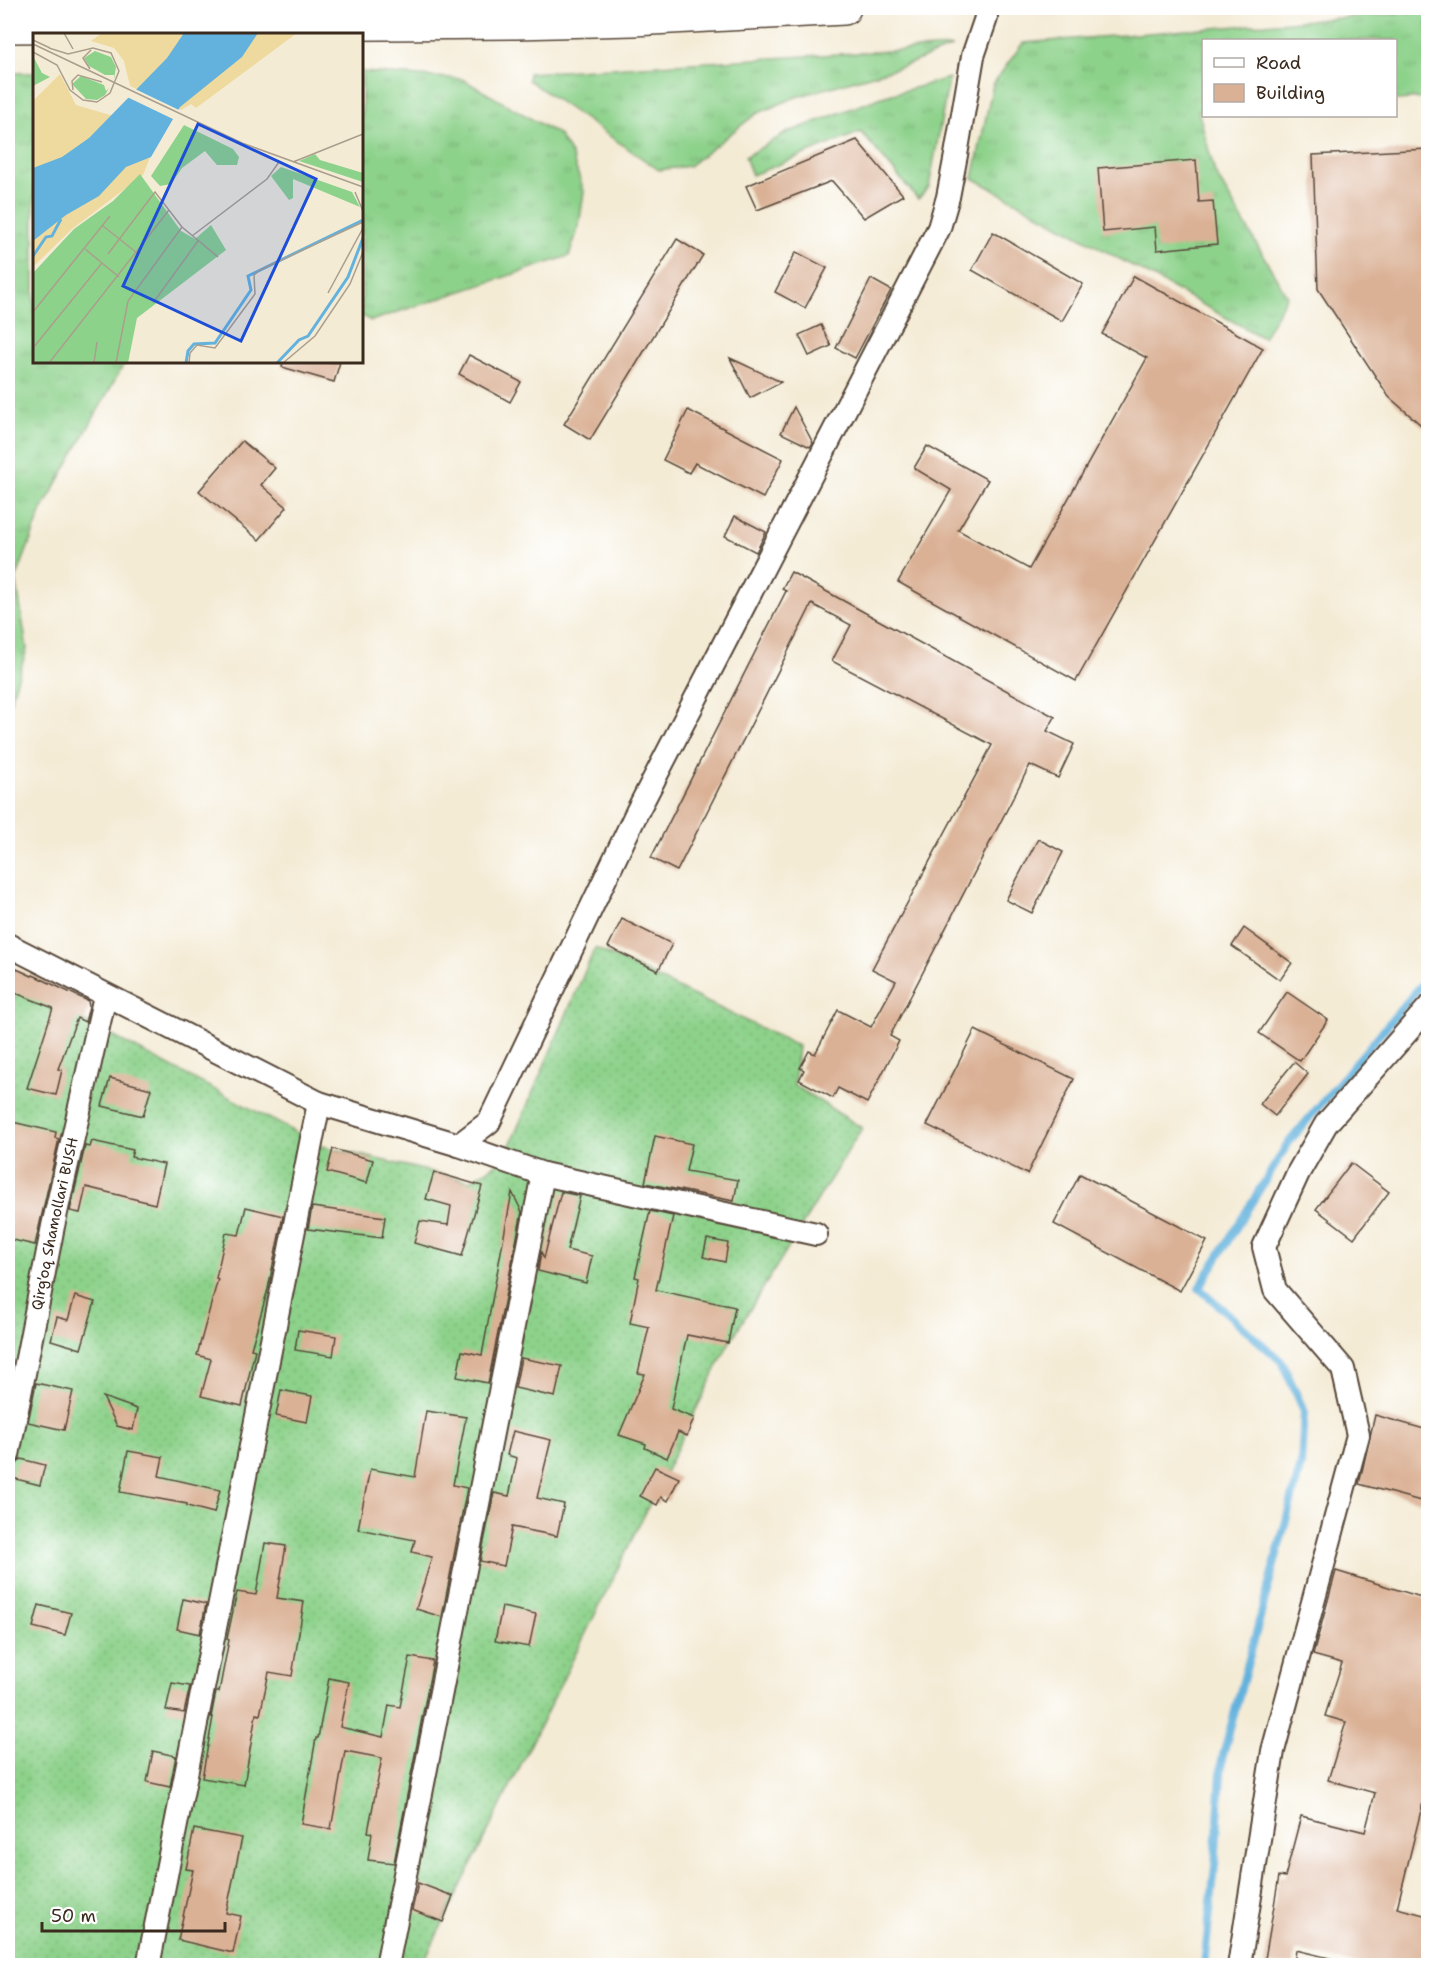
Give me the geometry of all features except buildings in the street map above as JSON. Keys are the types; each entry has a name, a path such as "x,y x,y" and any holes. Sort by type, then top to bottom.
{"highway":[{"path":"8,26 516,22 633,19 844,8"}],"street":[{"path":"459,1144 489,1122 623,842 939,228 950,186 973,56 986,18 985,8"},
{"path":"8,945 319,1103 459,1144 543,1174 816,1234"},
{"name":"Qirg'oq Shamollari BUSH","path":"8,1455 53,1226 105,996"},
{"path":"1239,1965 1273,1751 1359,1435 1343,1369 1275,1290 1264,1247 1298,1173 1326,1124 1428,1008"},
{"path":"148,1965 319,1103"},
{"path":"387,1965 543,1174"}],"green space":[{"path":"1428,11 1428,98 1397,100 1397,39 1202,39 1202,109 1198,110 1215,173 1287,296 1263,338 973,178 993,84 1023,43"},
{"path":"952,47 904,66 796,97 756,114 689,166 659,170 528,80 529,73"},
{"path":"363,72 462,79 558,134 571,154 584,191 579,226 569,256 371,321 363,317"},
{"path":"8,73 33,73 33,363 124,363 42,510 16,579 27,649 8,708"},
{"path":"949,78 929,187 918,199 861,132 752,175 745,157 786,133 882,97"},
{"path":"595,948 798,1046 794,1085 862,1128 728,1345 422,1965 8,1965 8,981 322,1146 470,1181 504,1159"}],"waterway":[{"path":"1204,1966 1215,1866 1222,1759 1301,1465 1304,1411 1282,1362 1199,1288 1289,1142 1428,977"}]}
